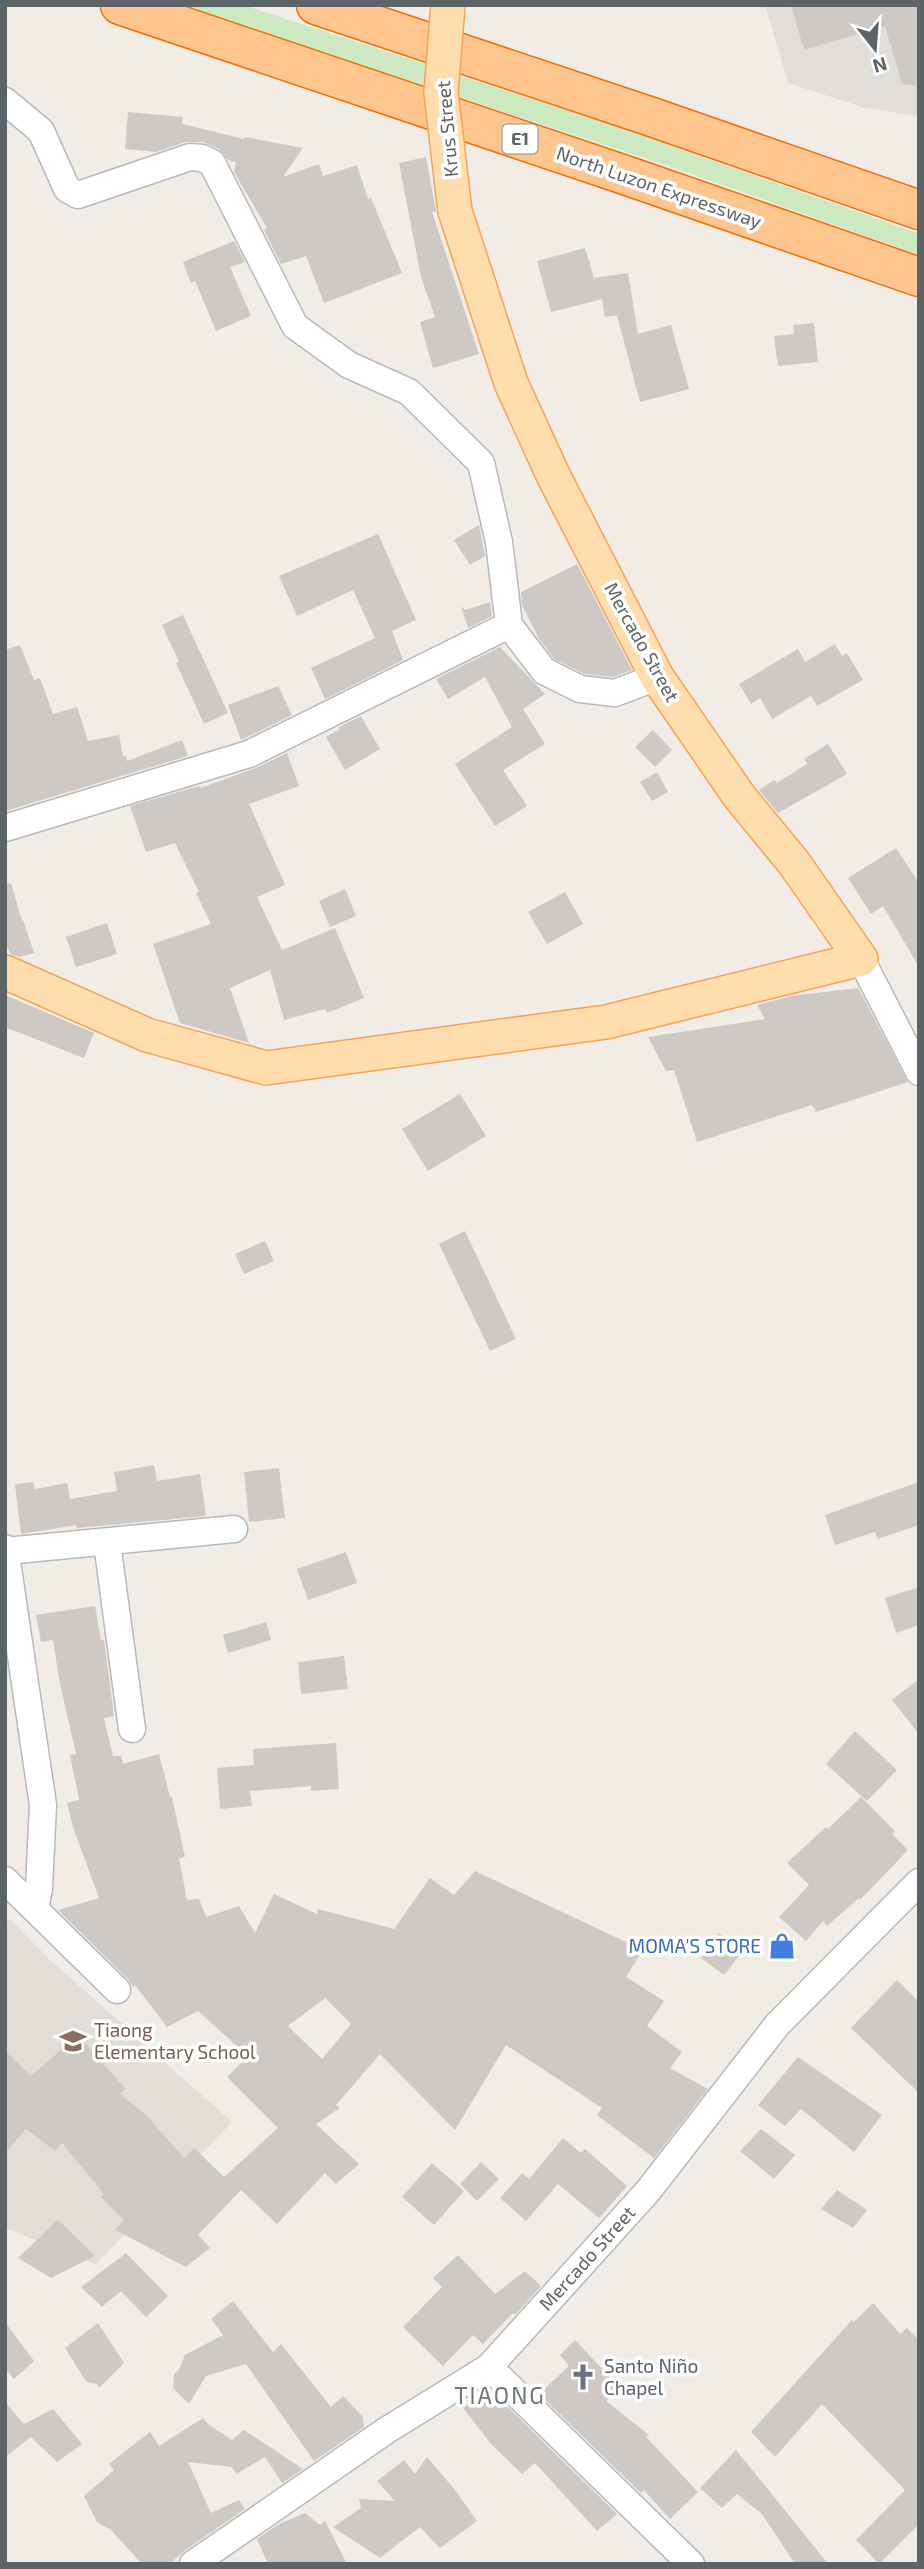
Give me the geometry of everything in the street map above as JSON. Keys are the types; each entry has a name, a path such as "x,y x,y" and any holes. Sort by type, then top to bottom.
{"highway":[{"name":"North Luzon Expressway","path":"120,5 919,276"},
{"path":"316,5 649,116 919,211"}],"main road":[{"name":"Krus Street","path":"448,5 441,93 455,211"},
{"name":"Mercado Street","path":"455,211 511,383 553,475 657,677 739,796 794,863 861,959"},
{"path":"5,972 147,1035 267,1068 606,1022 861,959"}],"street":[{"path":"5,102 41,131 67,189 78,195 190,157 202,158 212,163 295,326 349,365 409,392 481,463 499,541 509,625 544,671 580,689 615,693 657,677"},
{"path":"5,828 249,754 509,625"},
{"name":"Mercado Street","path":"861,959 919,1072"},
{"path":"35,1909 43,1805 6,1549 234,1529"},
{"path":"107,1542 132,1729"},
{"path":"5,1880 117,1990"},
{"name":"Mercado Street","path":"192,2564 387,2430 489,2367 648,2191 777,2025 919,1882"},
{"path":"489,2367 691,2564"}],"shaded area":[{"path":"765,5 919,5 919,116 865,108 788,83"},
{"name":"Tiaong Elementary School","path":"10,1919 50,1960 232,2122 96,2264 5,2228 5,1923"}],"green space":[{"path":"178,5 243,5 630,131 919,234 919,255 675,168"}],"building":[{"path":"791,5 919,5 919,86 902,84 885,26 804,50"},
{"path":"128,112 183,117 182,124 244,139 245,137 303,148 283,177 319,164 323,176 357,165 368,199 371,198 402,273 324,303 306,256 281,264 264,230 267,228 234,172 236,162 228,160 219,149 203,142 185,142 156,152 125,149"},
{"path":"426,157 436,212 432,212 479,354 433,368 420,322 435,317 421,277 399,163"},
{"path":"234,241 245,262 230,267 251,316 216,331 195,281 191,283 183,262"},
{"path":"585,248 594,278 628,273 638,334 671,325 689,389 640,402 617,315 605,317 602,299 551,312 537,261"},
{"path":"814,323 818,362 778,366 774,336 794,334 793,325"},
{"path":"479,525 485,556 470,565 454,540"},
{"path":"378,534 416,620 392,631 403,660 325,699 311,668 375,638 353,590 297,616 279,576"},
{"path":"577,564 632,670 613,677 585,674 554,659 539,639 522,605 521,592"},
{"path":"490,602 492,616 468,628 461,606 465,610"},
{"path":"183,615 228,713 204,724 162,625"},
{"path":"835,644 842,656 847,653 863,680 817,706 811,696 772,719 760,698 751,704 739,684 798,649 805,662"},
{"path":"20,645 34,680 40,678 53,714 77,707 88,741 119,735 123,756 126,756 127,761 182,740 188,756 5,811 5,650"},
{"path":"500,647 545,694 523,709 545,744 503,770 527,806 495,826 455,764 512,727 485,677 448,699 436,679"},
{"path":"278,686 292,715 241,740 228,705"},
{"path":"361,716 380,749 345,770 326,737"},
{"path":"653,730 672,750 655,767 635,747"},
{"path":"828,744 847,774 778,813 759,790 774,780 777,783 807,764 804,759"},
{"path":"287,753 299,786 249,804 285,885 257,897 282,950 335,928 364,998 327,1013 325,1009 284,1020 270,970 230,988 249,1043 180,1023 153,944 211,924 175,843 146,852 130,806 199,786 200,788 256,768"},
{"path":"657,772 668,792 652,801 640,782"},
{"path":"896,848 919,883 919,967 883,906 871,914 848,878"},
{"path":"11,883 34,953 19,957 10,954 5,940 5,884"},
{"path":"345,889 356,916 330,927 319,901"},
{"path":"565,892 583,924 547,944 528,912"},
{"path":"107,923 117,954 76,967 66,937"},
{"path":"858,988 908,1082 816,1112 812,1105 697,1142 674,1070 666,1071 648,1037 765,1019 757,1005 791,996"},
{"path":"5,995 94,1033 84,1058 5,1027"},
{"path":"460,1094 486,1136 428,1171 402,1129"},
{"path":"465,1231 516,1339 490,1351 439,1244"},
{"path":"265,1241 274,1261 244,1274 235,1254"},
{"path":"154,1465 157,1481 200,1474 206,1516 77,1528 76,1525 21,1534 15,1484 33,1482 35,1489 67,1483 70,1499 117,1491 114,1472"},
{"path":"279,1468 285,1518 249,1522 244,1472"},
{"path":"919,1482 919,1525 878,1539 875,1532 835,1545 825,1515"},
{"path":"346,1552 357,1583 308,1600 297,1569"},
{"path":"919,1587 919,1625 896,1633 885,1598"},
{"path":"95,1606 101,1640 104,1640 114,1716 104,1718 113,1756 121,1756 123,1764 159,1754 185,1857 179,1858 187,1900 199,1899 206,1917 239,1906 255,1933 274,1894 317,1914 318,1909 394,1929 430,1878 454,1895 475,1871 643,1950 626,1977 664,2001 647,2026 682,2052 670,2068 708,2089 654,2158 597,2115 602,2108 506,2045 455,2130 380,2054 336,2105 340,2108 316,2124 359,2164 336,2184 325,2173 277,2224 241,2190 198,2235 210,2248 186,2267 115,2230 124,2220 101,2197 104,2194 62,2143 55,2151 26,2129 5,2153 5,2051 31,2076 78,2035 126,2089 120,2094 146,2115 184,2158 194,2148 224,2177 278,2128 227,2077 248,2056 198,2011 167,2027 135,1985 133,1987 58,1910 99,1898 67,1803 79,1800 70,1755 76,1754 53,1640 41,1642 36,1615","holes":["325,1998 351,2024 322,2059 288,2026"]},
{"path":"266,1622 271,1640 228,1653 223,1635"},
{"path":"344,1656 348,1689 301,1694 298,1662"},
{"path":"919,1679 919,1734 892,1700"},
{"path":"855,1731 897,1770 867,1801 826,1764"},
{"path":"336,1743 339,1789 311,1791 311,1786 250,1791 252,1806 220,1809 217,1768 254,1765 253,1749"},
{"path":"861,1797 895,1831 892,1834 908,1850 860,1900 859,1898 827,1926 823,1921 806,1941 779,1917 809,1885 787,1863"},
{"path":"719,1933 743,1951 724,1975 701,1958"},
{"path":"897,1980 919,2002 919,2093 851,2028"},
{"path":"798,2057 882,2115 854,2152 801,2109 785,2126 758,2105"},
{"path":"761,2129 795,2155 774,2179 740,2151"},
{"path":"563,2138 581,2153 585,2149 627,2186 599,2218 558,2184 526,2221 500,2198 522,2173 529,2179"},
{"path":"481,2162 499,2179 477,2201 460,2184"},
{"path":"432,2163 464,2191 434,2225 402,2197"},
{"path":"837,2190 867,2210 853,2228 821,2209"},
{"path":"58,2220 95,2256 51,2278 18,2258"},
{"path":"126,2253 168,2296 146,2317 121,2291 102,2307 81,2287"},
{"path":"458,2255 495,2294 525,2271 541,2286 515,2315 513,2313 483,2344 473,2335 443,2366 403,2327 442,2287 433,2278"},
{"path":"233,2301 273,2352 281,2344 331,2407 343,2396 363,2417 364,2427 314,2461 246,2364 206,2376 189,2404 173,2388 174,2374 179,2370 185,2355 223,2335 211,2319"},
{"path":"873,2303 900,2334 907,2328 919,2340 919,2524 879,2564 856,2540 905,2490 822,2404 775,2457 751,2432 852,2320 854,2322"},
{"path":"5,2322 34,2361 14,2379 5,2368"},
{"path":"98,2323 124,2363 99,2388 97,2384 87,2382 65,2348"},
{"path":"575,2340 620,2388 606,2401 649,2435 646,2437 698,2492 670,2519 644,2490 641,2493 539,2394 569,2366 560,2355"},
{"path":"489,2389 617,2514 597,2531 535,2463 522,2474 491,2444 463,2408"},
{"path":"5,2402 24,2424 53,2409 82,2444 57,2462 31,2437 5,2457"},
{"path":"203,2418 232,2440 244,2430 303,2469 282,2483 265,2457 236,2474 232,2467 188,2462 211,2513 239,2500 245,2509 184,2551 170,2564 142,2564 111,2530 97,2522 84,2496 114,2470 109,2464 150,2432 159,2446"},
{"path":"736,2450 828,2564 795,2564 762,2514 737,2494 722,2508 700,2488"},
{"path":"427,2457 477,2521 440,2548 420,2527 380,2558 333,2527 361,2508 359,2499 395,2501 377,2481 404,2460 415,2474"},
{"path":"305,2513 320,2525 325,2521 347,2564 268,2564 257,2539 279,2524"}],"place":[{"name":"MOMA'S STORE","path":"782,1946"},
{"name":"Tiaong Elementary School","path":"73,2041"},
{"name":"Santo Niño Chapel","path":"583,2377"}],"district":[{"name":"TIAONG","path":"500,2396"}]}
